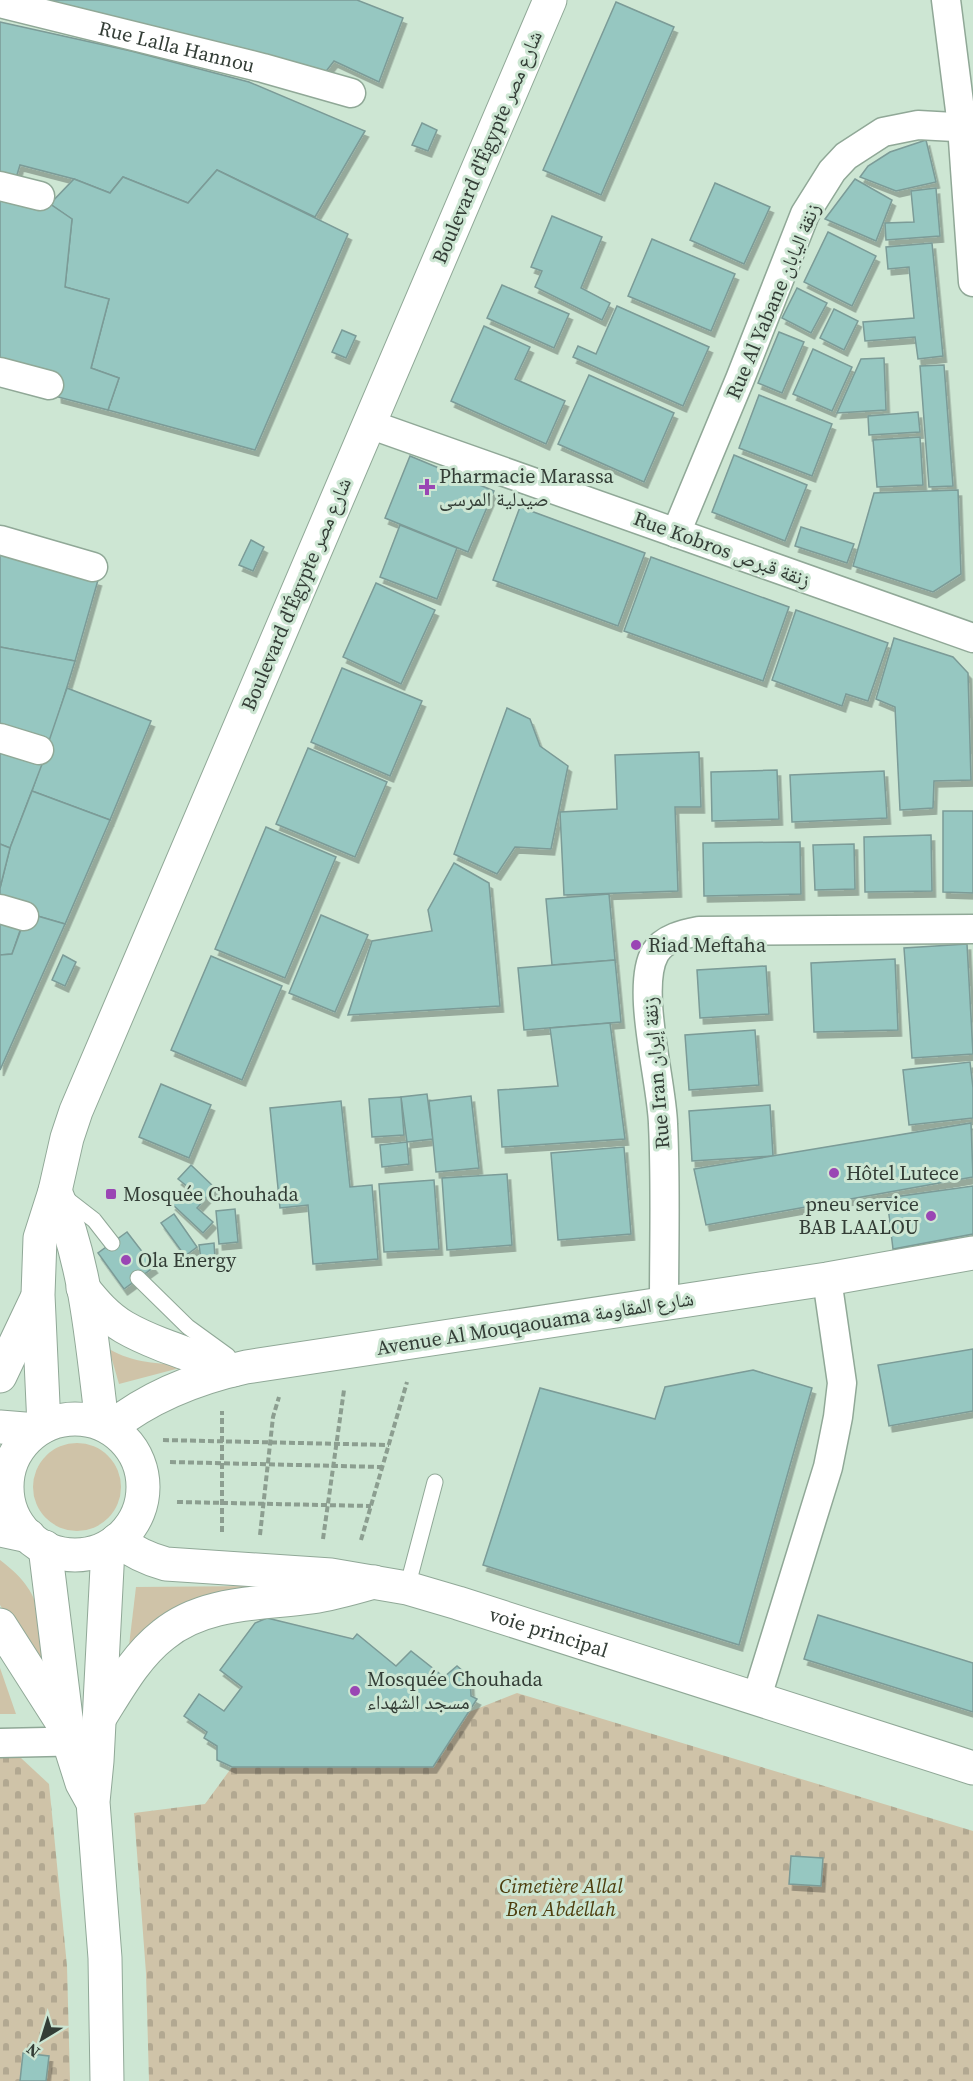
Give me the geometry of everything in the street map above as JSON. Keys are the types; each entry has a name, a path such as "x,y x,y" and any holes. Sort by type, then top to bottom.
{"main road":[{"name":"Boulevard d'Égypte شارع مصر","path":"40,1428 38,1295 40,1238 55,1191 67,1138 87,1084 550,0"},
{"path":"55,1191 73,1239 106,1426"},
{"name":"Avenue Al Mouqaouama شارع المقاومة","path":"106,1426 153,1399 185,1385 239,1368 827,1279 973,1253"},
{"path":"83,1288 101,1309 139,1335 239,1368"},
{"path":"0,1376 38,1295"},
{"path":"25,1538 70,1556 83,1556 96,1554 112,1544 130,1527 139,1510 142,1491 141,1473 135,1455 124,1440 106,1426 88,1418 57,1420 40,1428 22,1444 11,1461 6,1481 8,1501 25,1538 83,1733 97,1761 93,1802 105,1958 107,2081"},
{"path":"0,1427 40,1428"},
{"path":"83,1733 112,1544"},
{"name":"voie principal","path":"112,1544 166,1564 331,1575 407,1588 973,1768"},
{"path":"83,1733 147,1650 163,1634 183,1622 226,1607 312,1597 374,1582"},
{"path":"0,1625 83,1733"}],"street":[{"path":"946,0 968,127 973,282"},
{"name":"Rue Lalla Hannou","path":"0,3 264,68 351,93"},
{"name":"Rue Al Yabane زنقة اليابان","path":"676,533 740,380 805,214 832,171 846,156 884,132 918,125 968,127"},
{"path":"0,186 40,196"},
{"path":"0,372 49,385"},
{"name":"Rue Kobros زنقة قبرص","path":"369,424 973,638"},
{"path":"0,540 93,567"},
{"path":"0,738 39,750"},
{"name":"Rue Iran زنقة إيران","path":"664,1303 663,1122 648,1006 649,972 656,951 676,935 699,931 973,929"},
{"path":"756,1700 828,1467 838,1417 842,1383 827,1279"},
{"path":"0,1743 83,1733"}],"lane":[{"path":"55,1191 82,1209 112,1243"},
{"path":"138,1278 188,1327 239,1368"},
{"path":"407,1588 435,1482"}],"path":[{"path":"361,1540 407,1382"},
{"path":"324,1532 344,1390"},
{"path":"222,1405 222,1542"},
{"path":"261,1528 275,1406"},
{"path":"163,1440 388,1445"},
{"path":"171,1462 382,1467"},
{"path":"177,1502 371,1506"}],"green space":[{"path":"109,1349 140,1361 195,1364 119,1384"},
{"path":"77,1443 94,1447 108,1456 117,1470 121,1487 117,1504 108,1518 94,1527 77,1531 60,1527 46,1518 37,1504 33,1487 37,1470 46,1456 60,1447"},
{"path":"0,1560 26,1584 33,1596 40,1621 43,1670 36,1664 0,1605"},
{"path":"256,1586 128,1654 136,1587"},
{"path":"0,1668 16,1714 0,1714"},
{"name":"Cimetière Allal Ben Abdellah","path":"517,1693 973,1831 973,2081 149,2081 146,1973 134,1813 205,1804 232,1767 433,1767 469,1712"},
{"path":"0,1758 21,1758 49,1784 67,1966 70,2081 0,2081"}],"building":[{"path":"21,0 357,0 403,18 379,82 334,61 324,74"},
{"path":"616,2 674,27 601,195 543,170"},
{"path":"0,22 131,51 249,82 365,131 315,217 217,170 188,203 123,177 110,193 74,179 20,165 16,178 0,172"},
{"path":"422,123 437,130 428,151 412,145"},
{"path":"926,140 936,182 896,191 860,177 868,166 890,152"},
{"path":"217,170 348,234 255,450 108,410 119,378 91,368 109,299 65,287 72,219 50,204 74,179 110,193 123,177 188,203"},
{"path":"855,179 892,200 876,241 825,219"},
{"path":"715,183 770,207 744,264 690,240"},
{"path":"936,188 940,236 886,240 885,223 914,222 911,191"},
{"path":"0,194 50,204 72,219 65,287 109,299 91,368 119,378 108,410 58,397 57,380 0,365"},
{"path":"552,216 602,237 581,288 610,303 602,320 535,287 542,271 531,267"},
{"path":"828,232 876,256 852,306 804,282"},
{"path":"652,239 735,274 711,331 628,296"},
{"path":"932,243 943,356 918,359 915,337 865,341 863,322 914,318 909,267 888,269 886,247"},
{"path":"502,285 569,314 554,348 487,318"},
{"path":"797,288 827,303 811,333 782,318"},
{"path":"617,306 709,347 683,406 573,357 578,346 596,354"},
{"path":"834,309 858,321 844,350 820,338"},
{"path":"484,326 530,347 515,379 565,401 546,444 451,401"},
{"path":"342,330 356,336 346,358 332,352"},
{"path":"779,332 804,342 782,393 758,383"},
{"path":"813,349 852,367 832,411 793,394"},
{"path":"884,358 886,410 837,413 861,359"},
{"path":"944,365 953,486 929,487 920,366"},
{"path":"589,375 674,413 644,482 558,444"},
{"path":"759,395 832,424 812,476 739,448"},
{"path":"918,412 920,432 869,435 868,416"},
{"path":"920,437 923,485 877,487 873,440"},
{"path":"734,455 807,485 785,541 712,512"},
{"path":"410,456 494,491 468,552 385,518"},
{"path":"958,490 961,574 933,592 853,566 874,493"},
{"path":"520,507 645,553 618,626 493,580"},
{"path":"400,525 457,548 437,599 380,577"},
{"path":"801,527 854,544 847,563 795,546"},
{"path":"251,540 264,547 253,571 239,565"},
{"path":"0,554 98,580 75,661 0,647"},
{"path":"651,557 789,607 763,681 624,631"},
{"path":"376,583 435,610 401,684 343,657"},
{"path":"796,610 888,643 868,701 846,694 842,706 772,680"},
{"path":"894,638 953,657 968,673 971,780 934,781 933,808 900,810 895,707 876,699"},
{"path":"0,647 75,661 50,742 0,727"},
{"path":"342,668 422,701 390,776 311,742"},
{"path":"67,688 151,721 110,820 32,791"},
{"path":"507,708 530,719 540,746 568,766 551,849 515,847 497,874 454,854"},
{"path":"0,746 44,759 10,848 0,844"},
{"path":"308,748 387,782 355,857 276,824"},
{"path":"699,752 701,807 675,807 678,891 564,895 560,812 617,809 615,755"},
{"path":"777,770 779,819 712,821 711,772"},
{"path":"884,771 887,818 792,822 790,775"},
{"path":"32,791 110,820 65,924 0,905 0,888 10,848"},
{"path":"943,811 973,811 973,893 943,892"},
{"path":"266,827 336,857 285,978 215,949"},
{"path":"931,835 932,891 865,892 864,837"},
{"path":"800,842 801,894 704,896 703,843"},
{"path":"0,844 10,848 0,888"},
{"path":"854,844 855,889 815,890 813,845"},
{"path":"454,863 489,883 500,1006 348,1015 372,941 432,931 428,910"},
{"path":"609,894 615,960 552,965 546,899"},
{"path":"0,912 24,919 12,954 0,955"},
{"path":"27,913 65,924 0,1070 0,955 12,954"},
{"path":"321,915 368,935 335,1012 289,993"},
{"path":"967,944 973,1054 912,1058 904,948"},
{"path":"63,955 76,962 65,986 52,980"},
{"path":"211,956 282,986 242,1080 171,1050"},
{"path":"895,959 898,1030 814,1032 811,963"},
{"path":"615,960 621,1022 524,1030 518,968"},
{"path":"766,966 769,1014 700,1018 697,970"},
{"path":"610,1023 625,1139 502,1147 498,1090 558,1086 550,1028"},
{"path":"755,1030 759,1085 689,1090 685,1035"},
{"path":"970,1062 973,1118 909,1125 903,1070"},
{"path":"161,1084 211,1105 189,1158 139,1137"},
{"path":"427,1094 433,1139 407,1142 401,1097"},
{"path":"471,1096 479,1168 436,1172 429,1101"},
{"path":"401,1097 404,1135 372,1137 369,1099"},
{"path":"341,1101 350,1187 372,1185 378,1259 313,1264 308,1205 280,1208 270,1108"},
{"path":"770,1105 773,1156 692,1161 689,1111"},
{"name":"Hôtel Lutece","path":"971,1123 973,1177 706,1225 694,1169"},
{"path":"407,1142 409,1164 382,1167 380,1145"},
{"path":"624,1147 631,1234 558,1240 551,1153"},
{"path":"191,1165 215,1188 197,1208 213,1222 203,1233 172,1204 188,1187 178,1179"},
{"path":"507,1174 512,1245 447,1250 442,1178"},
{"path":"434,1180 439,1249 384,1252 379,1184"},
{"name":"pneu service BAB LAALOU","path":"973,1186 973,1234 893,1249 887,1198"},
{"path":"235,1209 238,1242 219,1244 216,1211"},
{"path":"174,1214 197,1247 185,1256 161,1223"},
{"name":"Ola Energy","path":"127,1232 154,1267 124,1289 98,1253"},
{"path":"214,1243 215,1258 201,1259 199,1245"},
{"path":"973,1349 973,1411 889,1426 878,1365"},
{"path":"753,1370 812,1388 739,1645 483,1565 540,1388 655,1419 665,1387"},
{"path":"818,1615 973,1663 973,1712 804,1659"},
{"name":"Mosquée Chouhada مسجد الشهداء","path":"267,1618 353,1639 357,1634 396,1666 411,1651 444,1677 457,1666 470,1677 471,1696 477,1699 433,1767 232,1767 217,1760 217,1746 204,1738 207,1732 184,1716 199,1694 224,1711 242,1687 220,1670 255,1623"},
{"path":"791,1856 823,1858 821,1886 789,1884"},
{"path":"23,2053 49,2056 46,2081 20,2081"}],"place":[{"name":"Pharmacie Marassa صيدلية المرسى","path":"427,487"},
{"name":"Riad Meftaha","path":"636,945"},
{"name":"Hôtel Lutece","path":"834,1173"},
{"name":"Mosquée Chouhada","path":"111,1194"},
{"name":"pneu service BAB LAALOU","path":"931,1216"},
{"name":"Ola Energy","path":"126,1260"},
{"name":"Mosquée Chouhada مسجد الشهداء","path":"355,1691"}]}
